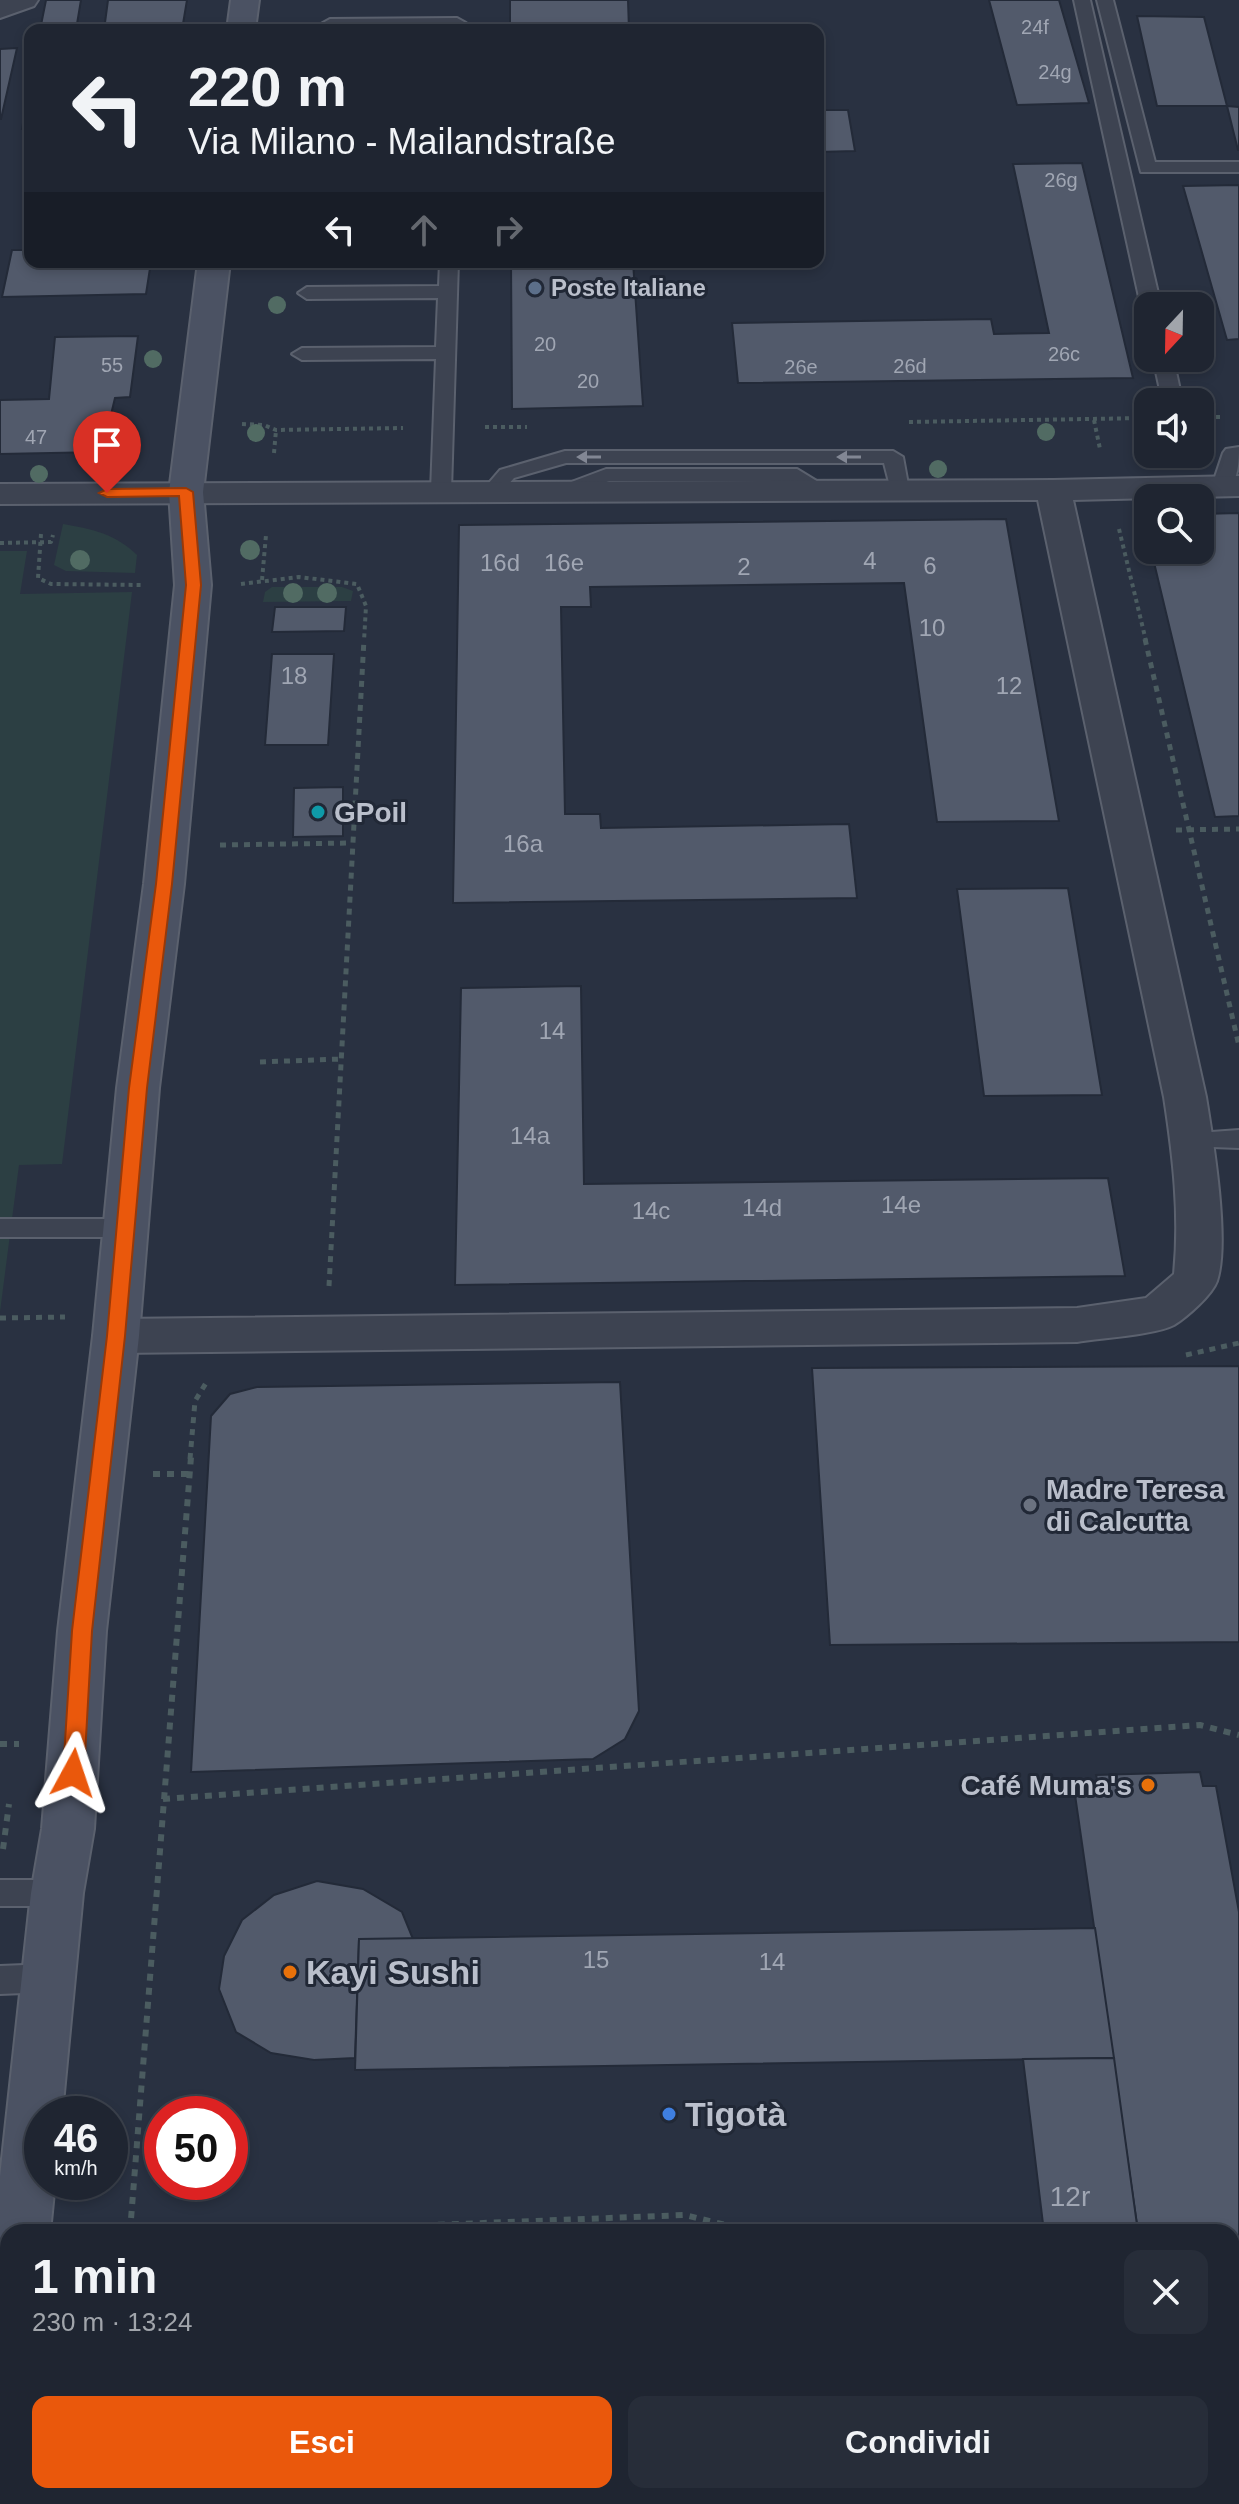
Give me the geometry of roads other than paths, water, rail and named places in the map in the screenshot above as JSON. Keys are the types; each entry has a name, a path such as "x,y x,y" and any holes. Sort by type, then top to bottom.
{"main road":[{"path":"242,24 245,0"},
{"path":"22,2224 24,1979 57,1893 68,1829 82,1631 117,1326 193,585 186,492 213,268"}],"street":[{"path":"0,9 24,0"},
{"path":"0,494 1053,490 1230,486"},
{"path":"117,1326 327,1334 1077,1325 1158,1313 1195,1280 1201,1237 1193,1140 1053,490"}],"lane":[{"path":"1082,0 1148,292"},
{"path":"1105,0 1147,168 1239,167"},
{"path":"330,24 457,24"},
{"path":"441,491 449,268"},
{"path":"307,293 448,292"},
{"path":"302,354 446,353"},
{"path":"1230,486 1233,453 1239,453"},
{"path":"492,491 507,474 565,457 893,457 899,490"},
{"path":"1193,1140 1239,1139"},
{"path":"0,1228 126,1228"},
{"path":"0,1893 57,1893"}],"place":[{"name":"Poste Italiane","path":"535,288"},
{"name":"GPoil","path":"318,812"},
{"name":"Madre Teresa di Calcutta","path":"1030,1505"},
{"name":"Café Muma's","path":"1148,1785"},
{"name":"Kayi Sushi","path":"290,1972"},
{"name":"Tigotà","path":"669,2114"}]}
